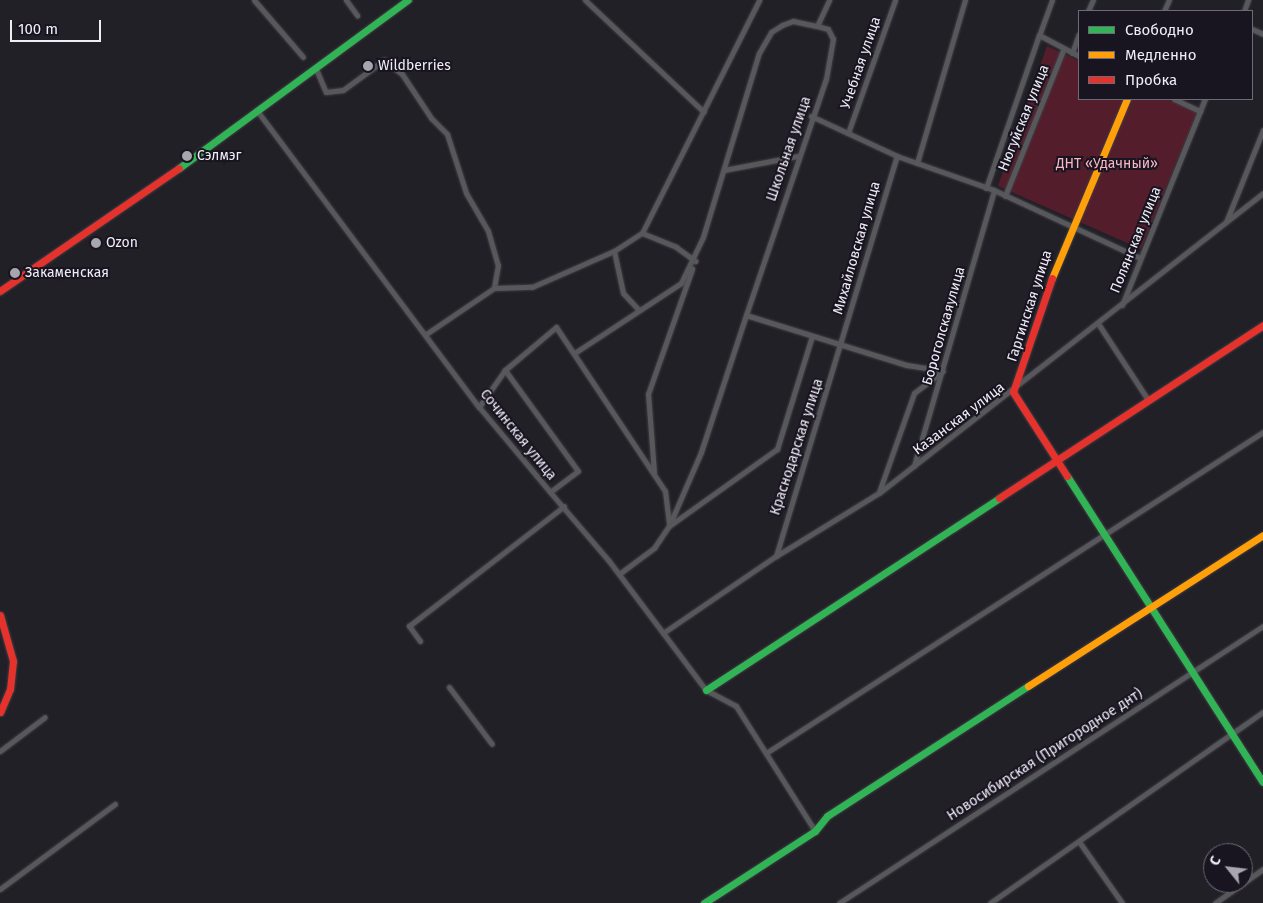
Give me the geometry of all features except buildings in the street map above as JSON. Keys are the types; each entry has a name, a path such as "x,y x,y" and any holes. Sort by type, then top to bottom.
{"street":[{"path":"254,0 302,58"},
{"path":"346,0 357,15"},
{"path":"0,291 258,112 408,0"},
{"path":"585,0 704,112"},
{"path":"654,473 648,394 696,258 759,53 771,32 793,21 818,26 829,0"},
{"name":"Учебная улица","path":"848,133 895,0"},
{"path":"917,163 965,0"},
{"path":"986,188 1052,0"},
{"path":"426,334 494,288 532,287 614,251 642,234 758,1"},
{"name":"Школьная улица","path":"669,526 701,452 811,116 826,79 833,39 828,29 818,26"},
{"path":"1040,35 1078,55"},
{"path":"1072,52 1078,37"},
{"name":"Нюгуйская улица","path":"1005,196 1064,48"},
{"path":"316,68 326,92 342,90 384,60 402,74 431,118 447,134 466,193 488,231 498,265 494,288"},
{"name":"Гаргинская улица","path":"1014,392 1071,228 1127,100"},
{"path":"1176,100 1200,111"},
{"name":"Полянская улица","path":"1122,306 1205,100"},
{"name":"Сочинская улица","path":"258,112 479,406 550,492 578,471 505,370"},
{"path":"811,116 897,156 994,190 1071,228 1140,258"},
{"path":"1226,223 1263,130"},
{"path":"724,170 798,156"},
{"name":"Михайловская улица","path":"842,346 897,156"},
{"name":"Бороголскаяулица","path":"914,467 994,190"},
{"name":"Казанская улица","path":"663,633 776,556 879,493 1014,392 1263,193"},
{"path":"642,234 696,258"},
{"path":"614,251 623,293 639,310"},
{"path":"576,352 681,283 696,258"},
{"path":"746,314 842,346 943,371"},
{"path":"1099,325 1148,400"},
{"path":"706,690 1263,325"},
{"path":"479,406 505,370 556,327 576,352 665,492 669,526"},
{"path":"619,574 654,548 669,526 777,449 812,336"},
{"name":"Краснодарская улица","path":"776,556 842,346"},
{"name":"Казанская улица","path":"879,493 914,393 943,371"},
{"path":"1014,392 1102,534 1194,671 1263,782"},
{"path":"766,753 1102,534 1263,432"},
{"path":"550,492 564,506 619,574 706,690 736,706 815,830"},
{"path":"420,641 409,626 564,506"},
{"path":"704,903 815,830 827,816 1263,535"},
{"path":"0,614 13,661 10,690 0,712"},
{"name":"Новосибирская (Пригородное днт)","path":"840,903 1263,626"},
{"path":"449,687 492,744"},
{"path":"990,903 1080,843 1263,712"},
{"path":"0,751 45,717"},
{"path":"0,889 115,804"},
{"path":"1080,843 1122,903"},
{"path":"1214,903 1263,869"}],"green space":[{"name":"ДНТ «Удачный»","path":"1047,46 1078,61 1078,100 1169,100 1197,112 1141,249 998,186"}],"traffic: fast":[{"path":"179,168 408,0"},
{"path":"1067,476 1263,782"},
{"path":"706,690 999,498"},
{"path":"704,903 815,831 827,816 1028,686"}],"traffic: slow":[{"path":"1052,278 1127,100"},
{"path":"1028,686 1263,535"}],"traffic: jam":[{"path":"0,291 179,168"},
{"path":"1052,278 1013,392 1067,476"},
{"path":"999,498 1263,325"},
{"path":"0,615 13,661 10,689 0,712"}],"place":[{"name":"Wildberries","path":"368,66"},
{"name":"Сэлмэг","path":"187,156"},
{"name":"Ozon","path":"96,243"},
{"name":"Закаменская","path":"15,273"}]}
